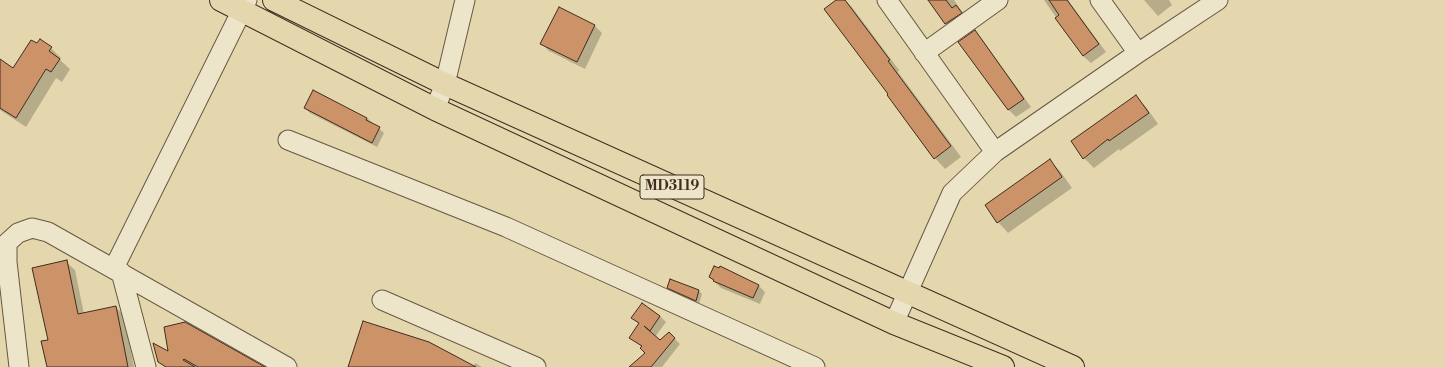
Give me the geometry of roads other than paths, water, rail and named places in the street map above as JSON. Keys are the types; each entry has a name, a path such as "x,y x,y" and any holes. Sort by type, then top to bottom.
{"main road":[{"name":"MD3119","path":"221,0 244,5 435,109 894,323 1002,367"},
{"name":"MD3119","path":"274,0 445,84 1074,367"}],"street":[{"path":"435,109 445,84 465,0"},
{"path":"887,0 996,152"},
{"path":"924,53 998,0"},
{"path":"1100,0 1138,53"},
{"path":"894,323 952,193 996,152 1138,53 1218,0"},
{"path":"146,367 118,270 244,5"},
{"path":"288,140 506,227 815,367"},
{"path":"19,367 7,262 7,243 18,233 32,228 48,232 118,270 287,367"},
{"path":"382,300 536,367"}]}
